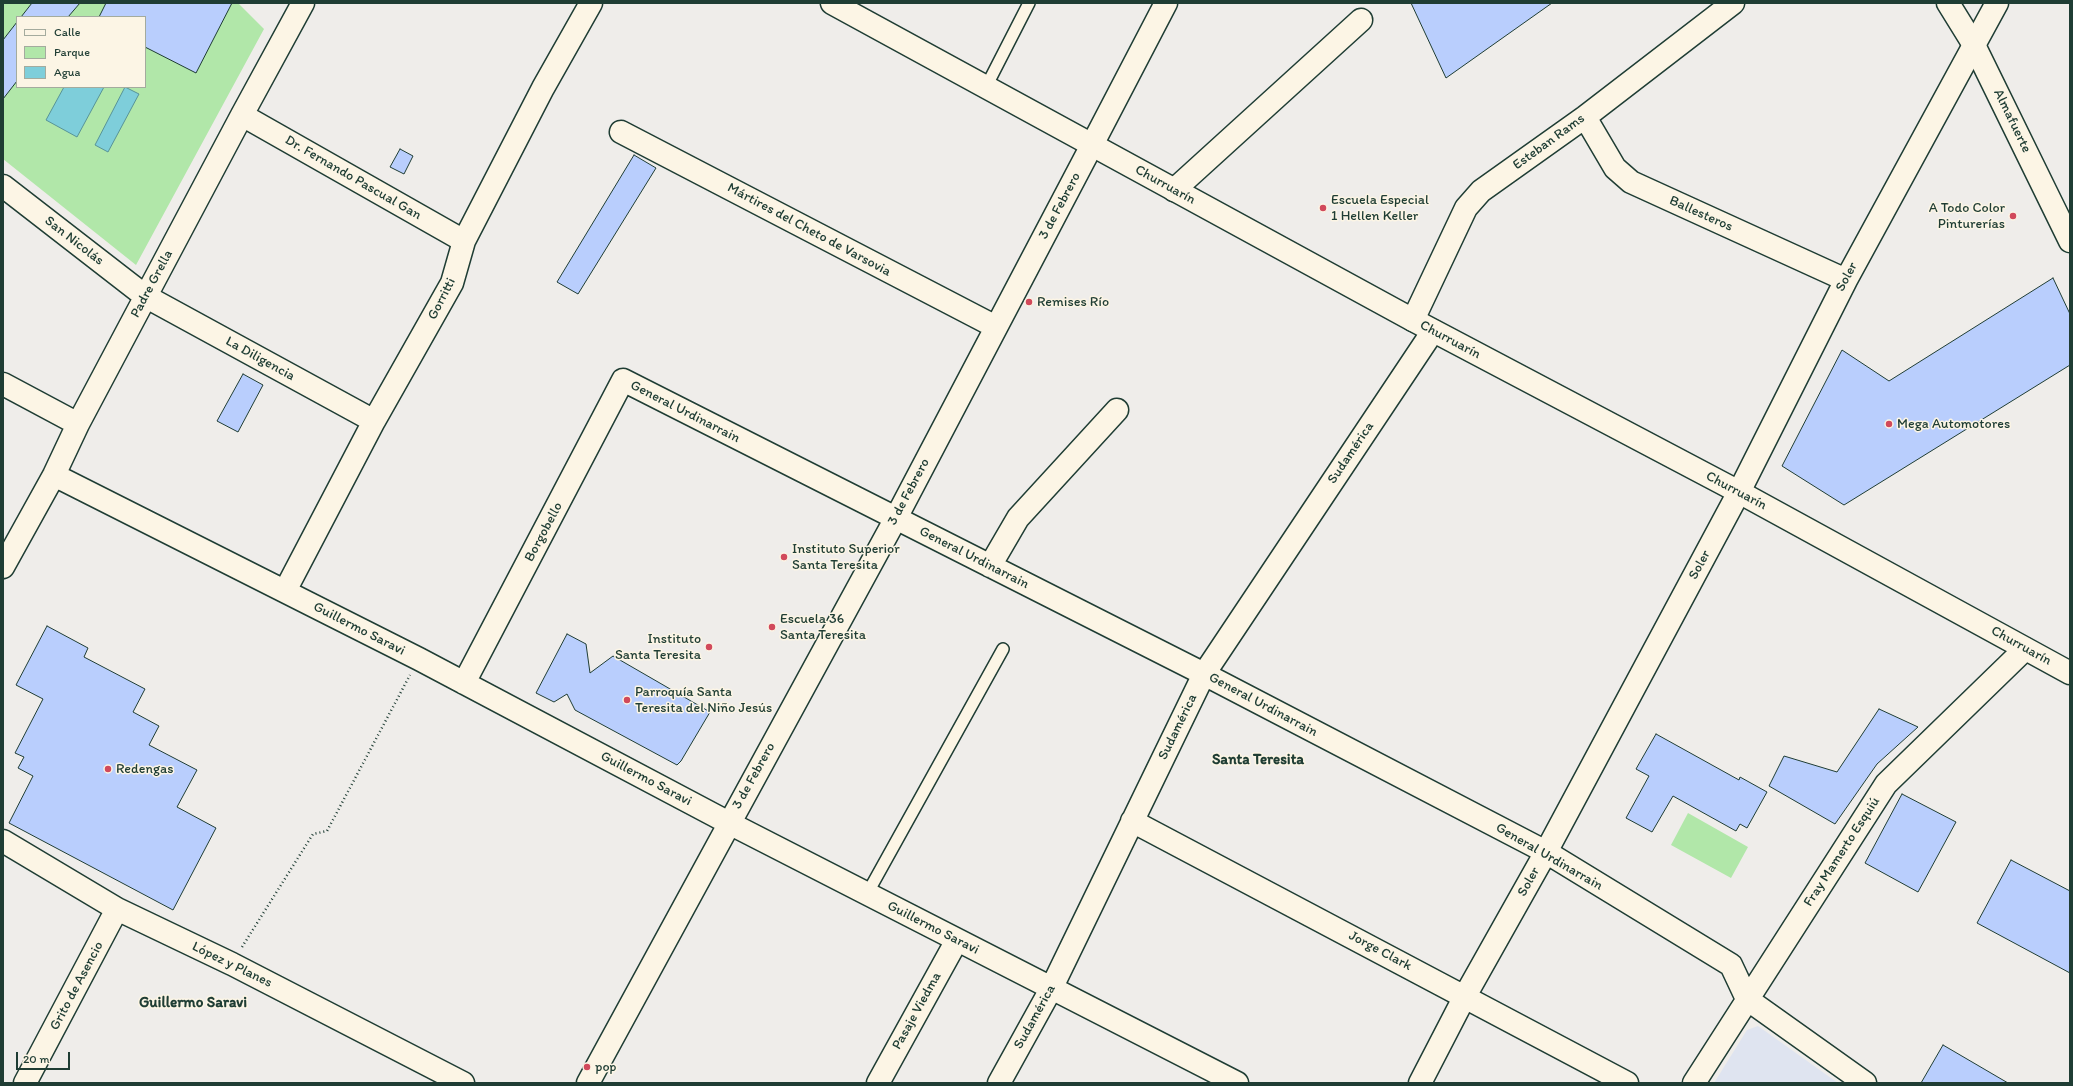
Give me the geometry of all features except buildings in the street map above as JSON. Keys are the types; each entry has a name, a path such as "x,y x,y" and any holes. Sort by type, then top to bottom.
{"street":[{"name":"Padre Grella","path":"3,567 54,475 78,424 145,296 303,3"},
{"name":"Gorritti","path":"285,592 374,421 452,282 464,241 543,88 591,3"},
{"name":"3 de Febrero","path":"588,1083 728,822 896,518 1166,3"},
{"name":"Esteban Rams","path":"1413,320 1466,208 1481,191 1585,117 1733,3"},
{"name":"Almafuerte","path":"1948,3 1974,45 2070,241"},
{"name":"Soler","path":"1420,1083 1465,996 1546,852 1739,492 1846,280 1997,3"},
{"name":"Churruarín","path":"842,5 986,87 1433,331 1739,492 2070,673"},
{"path":"1174,190 1361,20"},
{"name":"Dr. Fernando Pascual Gan","path":"242,115 464,241"},
{"name":"Ballesteros","path":"1585,117 1615,168 1631,182 1846,280"},
{"name":"Mártires del Cheto de Varsovia","path":"622,132 996,327"},
{"name":"San Nicolás","path":"3,186 145,296"},
{"name":"La Diligencia","path":"145,296 374,421"},
{"name":"Sudamérica","path":"999,1083 1052,988 1204,674 1433,331"},
{"name":"General Urdinarrain","path":"623,380 1204,674 1546,852 1731,965 1747,999 1865,1083"},
{"name":"Borgobello","path":"464,684 623,380"},
{"path":"3,384 78,424"},
{"path":"990,566 1018,518 1117,410"},
{"name":"Guillermo Saravi","path":"54,475 419,659 728,822 1237,1083"},
{"name":"Fray Mamerto Esquiú","path":"1694,1083 1886,784 2026,649"},
{"name":"Jorge Clark","path":"1132,821 1627,1083"},
{"name":"López y Planes","path":"3,841 117,909 232,964 463,1083"},
{"name":"Grito de Asencio","path":"25,1083 117,909"},
{"name":"Pasaje Viedma","path":"878,1083 957,940"}],"lane":[{"path":"986,87 1029,3"},
{"path":"867,894 1003,649"}],"path":[{"path":"232,964 313,834 327,831 419,659"}],"shaded area":[{"path":"1758,1026 1838,1083 1714,1083 1747,1030"}],"green space":[{"path":"3,3 238,3 264,29 136,265 3,159"},
{"path":"1688,813 1748,847 1731,878 1671,845"}],"water":[{"path":"63,88 103,88 77,137 46,120"},
{"path":"124,88 139,94 108,152 95,145"}],"place":[{"name":"Escuela Especial 1 Hellen Keller","path":"1323,208"},
{"name":"A Todo Color Pinturerías","path":"2013,216"},
{"name":"Remises Río","path":"1029,302"},
{"name":"Mega Automotores","path":"1889,424"},
{"name":"Instituto Superior Santa Teresita","path":"784,557"},
{"name":"Escuela 36 Santa Teresita","path":"772,627"},
{"name":"Instituto Santa Teresita","path":"709,647"},
{"name":"Parroquía Santa Teresita del Niño Jesús","path":"627,700"},
{"name":"Redengas","path":"108,769"},
{"name":"pop","path":"587,1067"}],"district":[{"name":"Santa Teresita","path":"1258,760"},
{"name":"Guillermo Saravi","path":"193,1003"}]}
